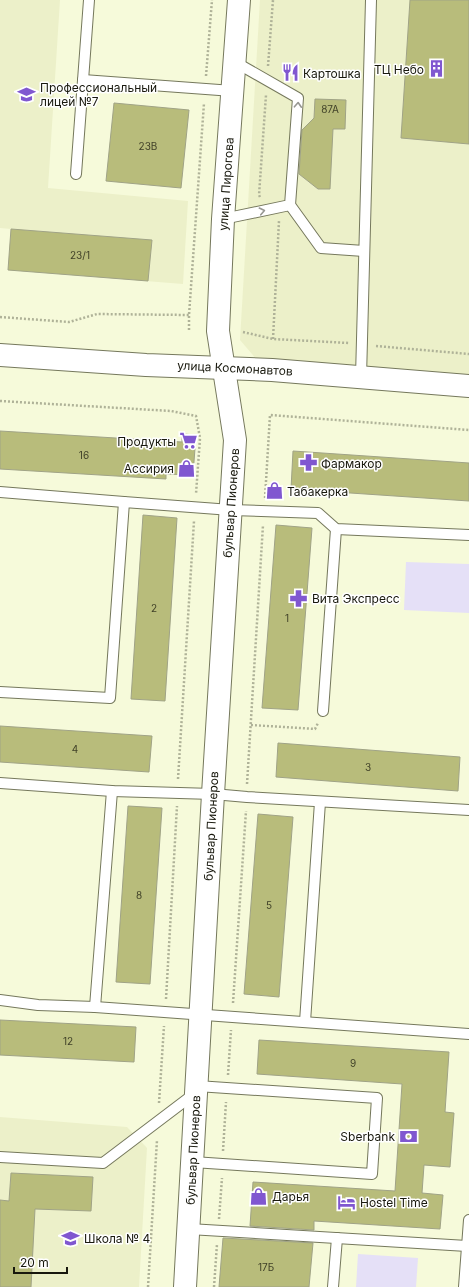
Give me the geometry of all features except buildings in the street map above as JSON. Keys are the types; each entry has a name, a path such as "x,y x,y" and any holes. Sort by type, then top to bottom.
{"street":[{"name":"улица Пирогова","path":"224,367 218,331 223,219 239,0"},
{"name":"улица Космонавтов","path":"0,355 146,365 224,367 469,386"},
{"name":"бульвар Пионеров","path":"185,1287 235,440 224,367"}],"lane":[{"path":"76,174 89,0"},
{"path":"361,377 371,0"},
{"path":"235,62 298,98 290,205 321,248 364,251"},
{"path":"83,80 233,91"},
{"path":"223,219 290,205"},
{"path":"0,492 230,510 318,513 336,530 469,535"},
{"path":"0,692 110,698 124,502"},
{"path":"323,711 336,530"},
{"path":"0,783 112,791 213,794 320,802 469,810"},
{"path":"95,1007 112,791"},
{"path":"305,1022 320,802"},
{"path":"0,1000 38,1005 95,1007 469,1034"},
{"path":"0,1157 103,1163 158,1123 197,1089 227,1088 377,1098 372,1174 193,1162"},
{"path":"464,1287 469,1220"},
{"path":"189,1229 467,1246"},
{"path":"334,1287 337,1238"}],"path":[{"path":"189,330 188,315 212,0"},
{"path":"273,339 279,220 259,195 274,0"},
{"path":"0,317 69,322 97,314 188,315"},
{"path":"0,401 171,411 196,416 200,438 148,1287"},
{"path":"214,1287 247,797 270,415 469,430"},
{"path":"251,725 315,729 323,711"}],"shaded area":[{"name":"Профессиональный лицей №7","path":"0,0 60,0 48,188 188,201 183,284 8,270 11,229 0,228"},
{"path":"260,0 469,0 469,375 257,360 240,340"},
{"path":"406,562 469,564 469,613 404,610"},
{"name":"Школа № 4","path":"0,1117 127,1127 147,1148 139,1287 0,1287"},
{"path":"358,1254 418,1258 416,1287 356,1287"}],"place":[{"name":"ТЦ Небо","path":"437,69"},
{"name":"Картошка","path":"290,73"},
{"name":"Профессиональный лицей №7","path":"27,94"},
{"name":"Продукты","path":"189,441"},
{"name":"Фармакор","path":"308,463"},
{"name":"Ассирия","path":"187,468"},
{"name":"Табакерка","path":"274,491"},
{"name":"Вита Экспресс","path":"299,598"},
{"name":"Sberbank","path":"408,1136"},
{"name":"Дарья","path":"259,1196"},
{"name":"Hostel Time","path":"347,1202"},
{"name":"Школа № 4","path":"71,1238"}]}
